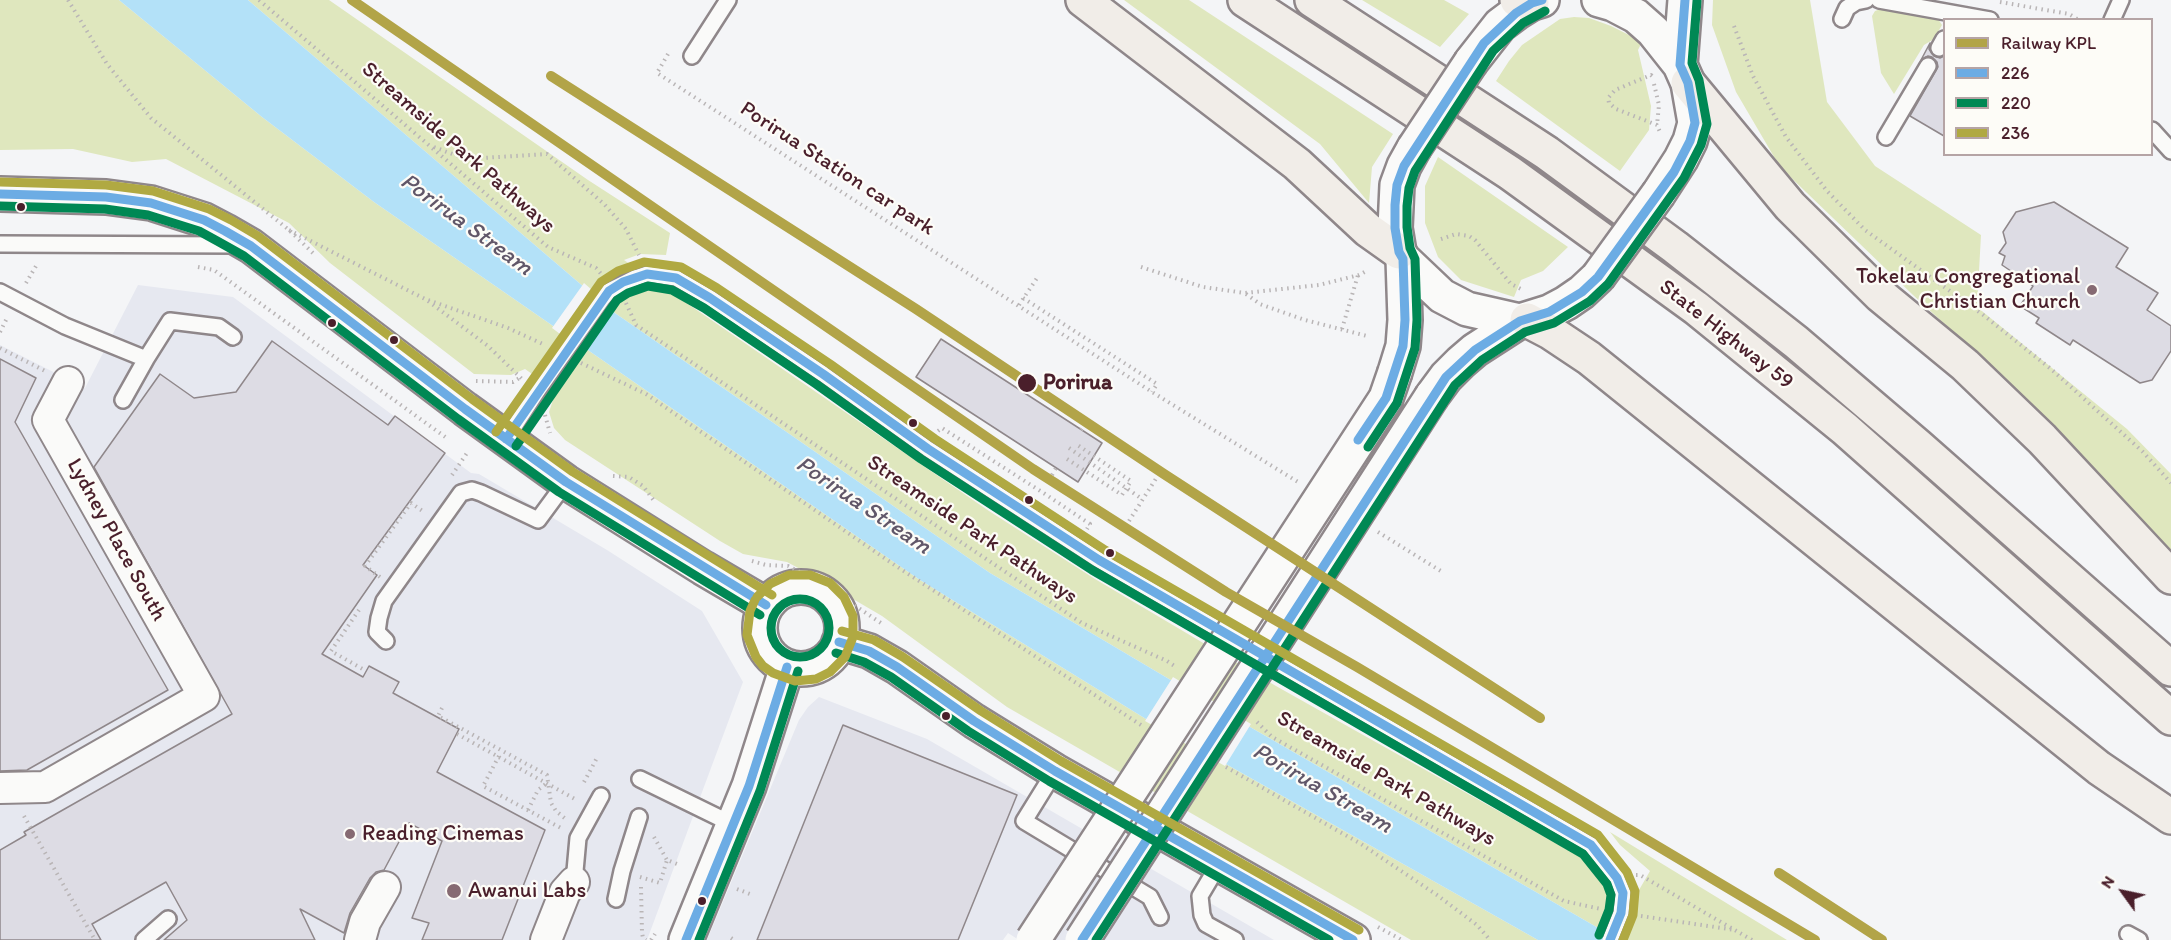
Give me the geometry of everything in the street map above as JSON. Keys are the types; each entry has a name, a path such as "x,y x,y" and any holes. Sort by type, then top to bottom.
{"main road":[{"path":"1083,0 1297,164 1368,230 1401,255 1425,282 1452,302 1467,309 1524,311 1566,303 1598,277 1681,159 1690,141 1695,123 1653,31 1636,16 1613,4 1599,0"},
{"name":"State Highway 59","path":"1245,0 1510,173 1696,308 1845,429 2171,718"},
{"name":"State Highway 59","path":"1312,0 1547,153 1675,247 1796,342 1909,438 2171,669"},
{"path":"1673,74 1685,0"},
{"path":"1033,940 1386,398 1403,346 1405,320 1401,255 1395,228 1397,185 1414,148 1471,62 1500,25 1531,1"},
{"path":"1673,74 1790,206 1880,295 1965,365 2042,439 2171,577"},
{"path":"0,194 106,197 151,203 204,220 251,246 566,482 766,605"},
{"path":"1082,940 1432,396 1446,377 1468,356 1524,311"},
{"path":"1524,311 1589,358 2099,768 2171,817"},
{"path":"792,587 808,587 823,593 834,604 841,619 839,642 829,657 814,667 796,669 787,667 771,657 762,641 760,623 766,605 777,594 792,587"},
{"path":"839,642 869,651 897,667 974,722 1055,771 1353,940"},
{"path":"670,937 732,824 759,757 787,667"}],"street":[{"name":"Lydney Place South","path":"5,788 45,787 204,696 48,420 68,382"},
{"path":"546,940 565,892 574,882"},
{"path":"360,940 365,922 385,887"}],"lane":[{"path":"692,56 728,0"},
{"path":"1842,20 1847,8 1856,2 1866,0"},
{"path":"1879,0 1974,18"},
{"path":"2113,18 2121,0"},
{"path":"1886,137 1928,66"},
{"path":"2153,132 2171,151"},
{"path":"0,244 251,246"},
{"path":"506,439 609,291 647,274 676,278 710,298 823,374 928,449 1099,560 1591,845 1624,877 1621,913 1610,940"},
{"path":"0,292 65,327 146,359"},
{"path":"123,400 170,321 219,327 233,337"},
{"path":"386,641 377,632 384,601 461,494 472,490 481,492 538,520 566,482"},
{"path":"2099,768 2171,829"},
{"path":"1055,771 1024,821 1150,897 1160,917"},
{"path":"640,779 732,824"},
{"path":"574,882 578,838 601,796"},
{"path":"616,899 639,817"},
{"path":"1219,864 1200,896 1202,915 1206,924 1235,940"},
{"path":"144,940 168,919"}],"path":[{"path":"68,0 107,64 151,118 289,230 424,299 508,328 547,346"},
{"name":"Streamside Park Pathways","path":"260,0 548,247 596,268 609,283"},
{"path":"1999,2 2069,14 2076,18"},
{"path":"1734,26 1753,76 1786,137 1827,191 1866,230 1982,314 2051,369 2143,452 2171,483"},
{"name":"Porirua Station car park","path":"669,54 657,73 1018,305"},
{"path":"1657,125 1616,110 1611,107 1608,98 1615,90 1673,74"},
{"path":"1655,86 1659,105 1657,125 1660,129 1661,140"},
{"path":"430,146 455,154 482,158 548,154 605,205 626,229 640,258"},
{"path":"1440,239 1456,234 1469,236 1475,240 1511,284 1524,311"},
{"path":"36,266 47,266"},
{"path":"195,267 214,270 448,439"},
{"path":"1141,267 1203,287 1245,293 1318,285 1368,270"},
{"path":"1341,329 1359,274"},
{"path":"1037,278 1018,305 1152,392 1303,485"},
{"path":"1245,293 1260,304 1305,320 1367,336"},
{"path":"1023,297 1157,384 1152,392"},
{"name":"Streamside Park Pathways","path":"622,298 636,325 1082,623 1176,668"},
{"path":"424,299 488,346 520,378 513,382 472,381"},
{"path":"0,348 68,382"},
{"path":"578,361 646,394 896,566 1148,728"},
{"path":"938,431 942,428 1045,494 1090,524 1087,530"},
{"path":"1067,459 1122,495 1131,481 1076,444"},
{"path":"1069,448 1142,499"},
{"path":"457,468 467,453"},
{"path":"1052,475 1056,468"},
{"path":"1129,521 1157,477"},
{"path":"1374,529 1444,573"},
{"path":"442,708 438,716 547,775 551,803 556,811 573,823"},
{"name":"Streamside Park Pathways","path":"1251,718 1272,737 1564,901 1607,910"},
{"path":"457,734 573,797"},
{"path":"499,756 483,786 568,832"},
{"path":"582,785 598,756"},
{"path":"1225,766 1361,844 1437,895 1477,925 1490,940"},
{"path":"528,810 538,790 547,783"},
{"path":"5,788 95,940"},
{"path":"650,831 667,860 677,864"},
{"path":"634,875 660,883 667,860"},
{"path":"1624,877 1640,874 1752,940"},
{"path":"641,877 642,933 646,940"},
{"path":"734,887 750,894"},
{"path":"1640,916 1735,930"},
{"path":"651,940 670,937"}],"shaded area":[{"path":"138,285 233,297 471,473 479,474 607,550 702,611 743,682 647,940 0,940 0,345 85,388"},
{"path":"819,697 927,739 1274,940 1019,940 1008,933 1003,940 707,940 799,720"}],"green space":[{"path":"0,0 119,0 262,117 374,202 920,580 1146,719 1538,940 1411,940 1007,707 882,616 824,582 787,562 743,554 720,541 565,440 554,428 549,412 556,391 525,369 511,375 474,374 330,263 289,223 166,159 132,162 73,149 0,150"},
{"path":"248,0 329,0 588,180 670,233 666,255 640,254 624,260 989,511 1095,579 1276,686 1639,890 1650,871 1620,845 1610,832 1787,940 1619,940 1250,727 990,573 612,311"},
{"path":"1124,0 1189,0 1393,134 1372,167 1369,203 1320,144"},
{"path":"1362,0 1444,0 1469,14 1440,47"},
{"path":"1713,0 1810,0 1827,102 1875,166 1981,235 1977,307 2127,429 2171,474 2171,553 2026,399 1913,295 1780,167 1736,92 1712,25"},
{"path":"1884,8 1934,17 1942,25 1934,39 1924,45 1894,94 1881,73 1872,16 1875,11"},
{"path":"1589,18 1611,26 1641,44 1638,50 1651,106 1649,130 1620,171 1496,81 1522,45 1560,19"},
{"path":"1438,157 1568,247 1543,271 1521,280 1514,297 1461,280 1438,257 1425,223 1425,186"}],"water":[{"name":"Porirua Stream","path":"119,0 248,0 612,311 990,573 1250,727 1619,940 1538,940 1146,719 920,580 374,202 262,117"}],"pier":[{"path":"584,283 614,309 583,351 552,328"},
{"path":"1173,677 1251,724 1225,766 1145,721"}],"building":[{"path":"1930,43 1929,49 1934,56 1943,56 1943,135 1910,116 1938,67 1932,57 1928,56 1921,60"},
{"name":"Tokelau Congregational Christian Church","path":"2054,202 2128,248 2116,267 2158,293 2147,310 2171,326 2171,351 2152,380 2140,383 2073,340 2070,345 2036,323 2039,318 2020,306 2033,286 2002,265 2005,256 1999,253 2006,243 2003,232 2016,212"},
{"name":"Porirua","path":"941,339 1102,443 1078,482 916,377"},
{"path":"272,341 388,425 395,416 445,453 363,565 377,575 322,654 363,677 369,666 399,682 393,693 459,729 437,772 545,830 502,940 422,940 429,923 412,918 442,841 409,823 384,870 376,872 370,878 350,913 344,933 300,909 315,940 164,940 187,920 166,882 92,924 101,940 0,940 0,850 26,835 24,832 232,714 94,467 160,374 194,398 236,392"},
{"path":"0,359 36,378 15,422 168,690 27,770 0,771"},
{"path":"843,725 1017,795 958,940 757,940"}],"rail line":[{"name":"KPL","path":"352,0 1033,469 1226,592 1357,667 1815,940"},
{"name":"KPL","path":"551,76 916,309 1164,474 1540,718"},
{"name":"KPL","path":"1779,873 1882,940"}],"transit line":[{"name":"226","path":"1358,440 1386,398 1403,346 1405,320 1403,259 1399,252 1395,228 1395,205 1397,185 1404,166 1484,43 1516,13 1542,0"},
{"name":"226","path":"1082,940 1446,377 1475,350 1520,321 1549,312 1582,292 1598,277 1674,172 1690,141 1695,123 1688,83 1680,65 1685,0"},
{"name":"220","path":"1096,940 1455,385 1482,360 1525,332 1554,323 1590,301 1608,284 1684,178 1701,145 1707,124 1699,80 1692,63 1697,1"},
{"name":"220","path":"1368,447 1397,403 1415,348 1417,320 1415,259 1410,248 1407,227 1409,188 1415,171 1493,51 1523,23 1545,11"},
{"name":"236","path":"0,182 106,185 153,191 209,209 231,220 258,236 472,399 573,472 772,595"},
{"name":"226","path":"0,194 106,197 151,203 204,220 225,231 251,246 465,409 566,482 766,605"},
{"name":"220","path":"0,206 105,209 148,215 199,231 244,256 458,419 559,492 760,615"},
{"name":"236","path":"496,432 601,282 618,271 644,262 681,267 717,288 830,364 935,439 1105,550 1598,835 1627,872 1635,891 1633,915 1623,940"},
{"name":"226","path":"506,439 609,291 623,282 647,274 676,278 710,298 823,374 928,449 1099,560 1591,845 1617,878 1623,893 1621,913 1610,940"},
{"name":"220","path":"516,446 617,300 628,293 648,286 672,290 704,308 921,459 1092,570 1583,854 1607,884 1611,895 1609,910 1599,935"},
{"name":"236","path":"755,600 750,611 747,635 756,657 773,673 795,681 816,679 830,672 845,657 853,637 853,616 844,597 830,583 810,575 789,575 770,584 757,597"},
{"name":"220","path":"800,599 816,604 824,612 829,628 824,644 816,652 800,657 784,652 776,644 771,628 776,612 784,604 800,599"},
{"name":"236","path":"842,631 874,640 1061,761 1359,930"},
{"name":"226","path":"839,642 869,651 897,667 974,721 1055,771 1353,940"},
{"name":"220","path":"836,653 864,662 891,677 968,731 1049,781 1329,940"},
{"name":"226","path":"686,940 749,786 787,667"},
{"name":"220","path":"699,940 760,791 798,671"}],"place":[{"name":"Tokelau Congregational Christian Church","path":"2092,290"},
{"name":"Porirua","path":"1027,383"},
{"name":"Reading Cinemas","path":"350,834"},
{"name":"Awanui Labs","path":"454,891"}]}
